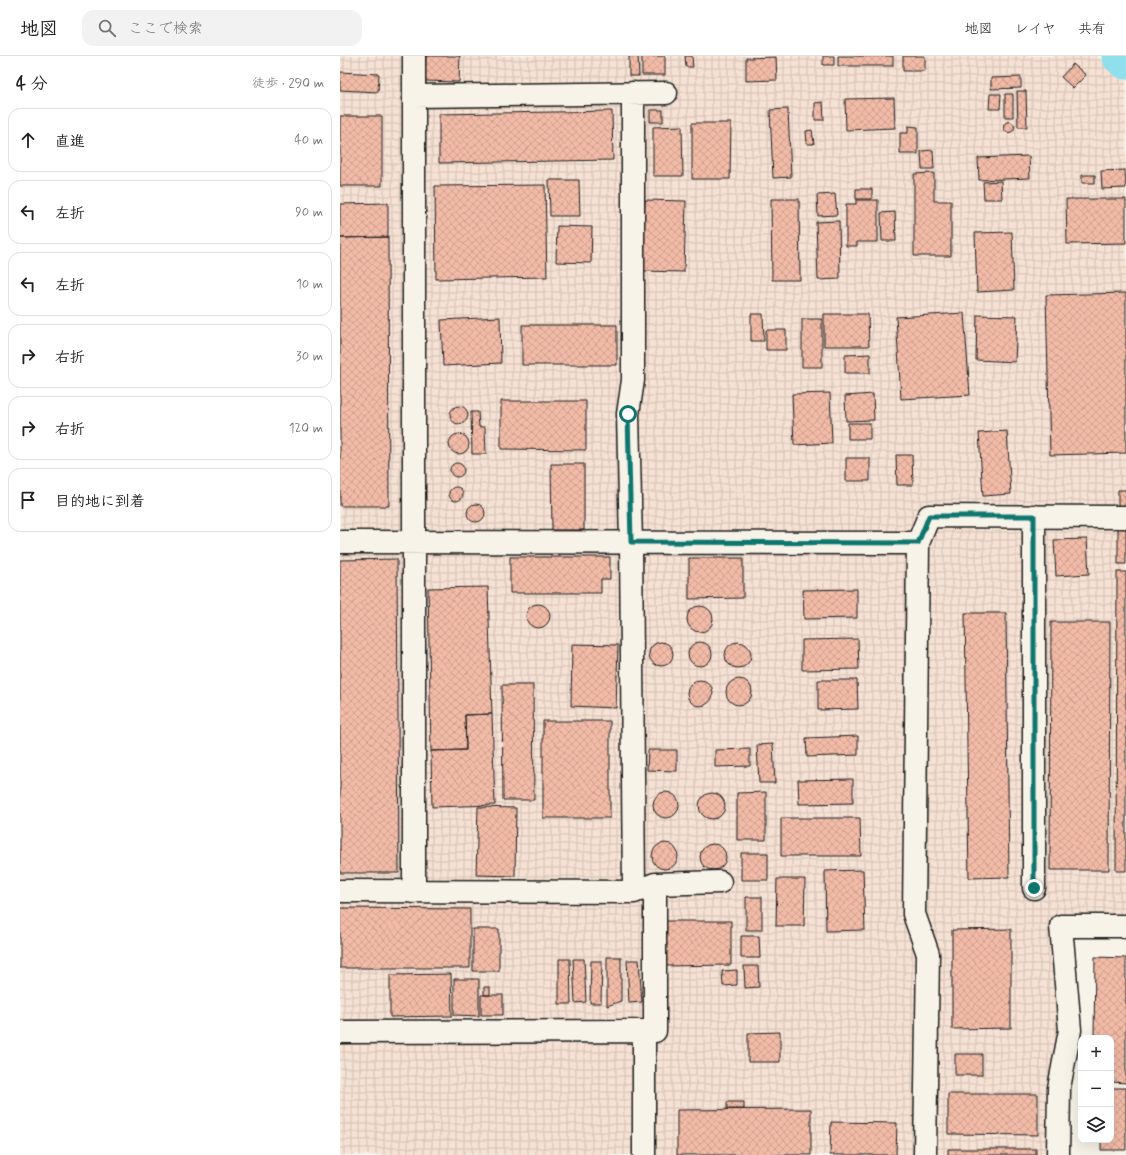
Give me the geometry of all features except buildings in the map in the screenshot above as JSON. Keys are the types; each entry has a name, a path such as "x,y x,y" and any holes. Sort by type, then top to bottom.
{"street":[{"path":"414,56 414,892"},
{"path":"414,96 666,93"},
{"path":"633,94 633,380 628,414 631,542 634,892"},
{"path":"925,1155 928,954 914,914 918,543 929,516 1126,517"},
{"path":"1034,516 1034,888"},
{"path":"340,542 918,543"},
{"path":"340,891 634,892 655,884 720,882"},
{"path":"340,1032 655,1031 655,884"},
{"path":"1058,1155 1058,1088 1070,1030 1061,926 1126,926"},
{"path":"644,1031 644,1155"}],"shaded area":[{"path":"340,56 1097,56 1126,81 1126,915 1054,915 1064,1028 1051,1155 340,1155"}],"waterway":[{"path":"1120,56 1126,61"}],"route":[{"path":"628,414 631,542 918,543 929,516 1034,516 1034,888"}]}
